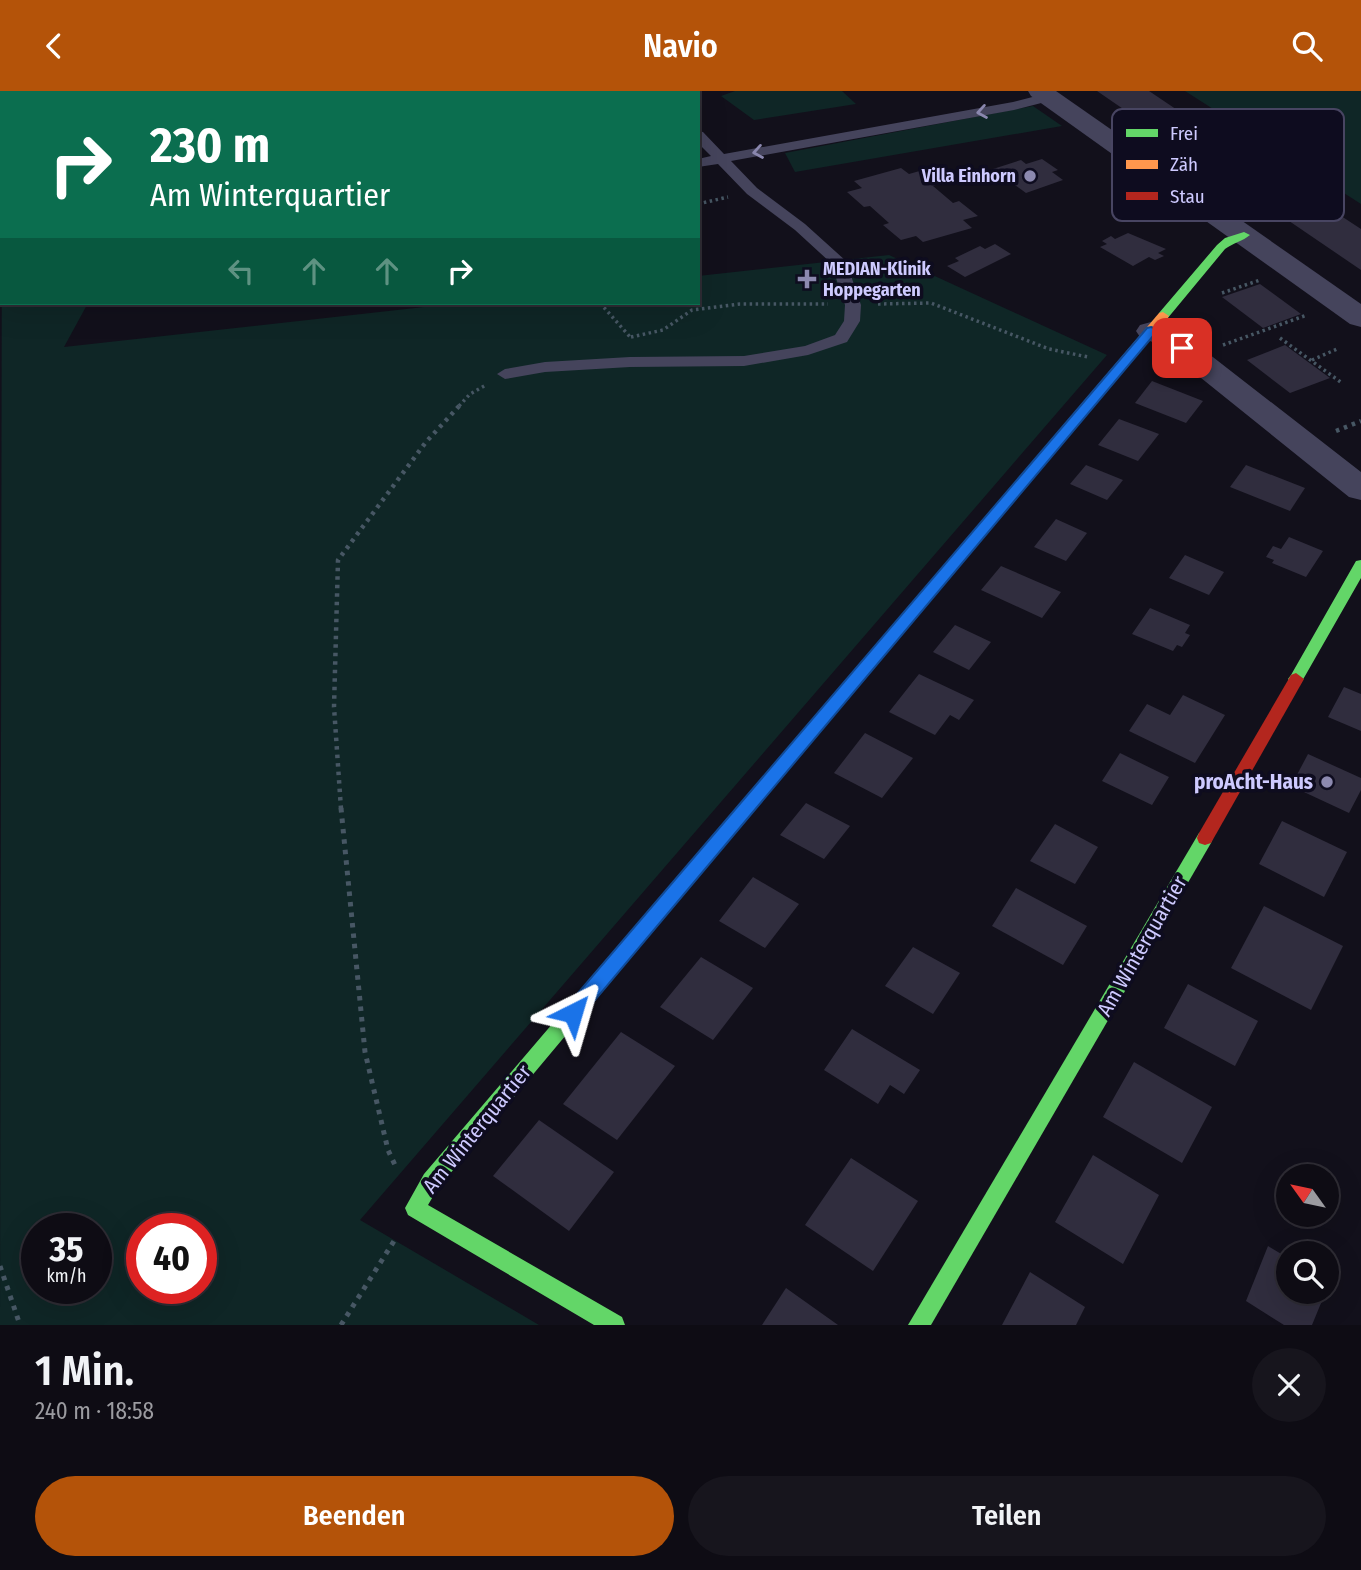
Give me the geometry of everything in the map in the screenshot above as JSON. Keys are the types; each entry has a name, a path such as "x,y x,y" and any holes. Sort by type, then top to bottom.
{"street":[{"path":"1044,94 1112,142"},
{"path":"1224,221 1361,318"},
{"name":"Am Winterquartier","path":"614,1325 441,1226 415,1208 431,1181 1221,247 1229,240 1244,235"},
{"path":"1151,331 1171,339 1361,489"},
{"name":"Am Winterquartier","path":"919,1325 1182,879 1361,565"}],"lane":[{"path":"700,163 1014,106 1044,94"},
{"path":"505,374 545,367 630,362 744,361 808,350 841,338 852,321 853,305 838,261 800,227 752,191 700,137"}],"path":[{"path":"1174,303 1184,307 1263,278"},
{"path":"602,305 631,337 630,362"},
{"path":"1193,356 1312,313 1302,306"},
{"path":"1280,338 1342,383"},
{"path":"1311,360 1337,349"},
{"path":"341,1325 415,1208 388,1150 365,1052 345,871 334,707 338,560 426,442 470,394 505,374"},
{"path":"0,1266 20,1325"}],"green space":[{"path":"735,91 842,91 856,104 754,120 721,96"},
{"path":"1185,91 1361,91 1361,204 1344,193 1344,109 1213,109"},
{"path":"1033,106 1062,126 795,172 785,153"},
{"path":"889,255 1107,355 360,1220 539,1325 0,1325 2,305 87,305 64,347 442,305 700,305 700,276"}],"building":[{"path":"1097,91 1149,91 1176,109 1123,109"},
{"name":"Villa Einhorn","path":"1042,159 1058,170 1052,172 1063,180 1026,193 993,169 1021,160 1026,164"},
{"path":"901,168 909,174 923,170 939,184 933,186 953,203 959,201 978,216 963,220 972,228 923,242 916,236 901,240 883,225 889,223 870,206 864,207 847,192 862,188 854,181"},
{"path":"1344,218 1361,229 1361,270 1289,221 1344,221"},
{"path":"1128,233 1166,249 1158,253 1164,256 1155,260 1149,257 1133,266 1100,247 1107,244 1102,241 1111,236 1115,239"},
{"path":"995,244 1011,254 965,277 947,266 959,261 955,258 980,246 985,249"},
{"path":"1260,284 1301,314 1263,328 1222,297"},
{"path":"1285,345 1330,378 1290,393 1247,360"},
{"path":"1152,381 1203,401 1186,423 1135,403"},
{"path":"1119,419 1159,434 1138,461 1098,445"},
{"path":"1086,465 1123,480 1107,500 1070,484"},
{"path":"1246,465 1305,488 1290,511 1230,487"},
{"path":"1056,519 1087,533 1066,561 1034,547"},
{"path":"1289,537 1323,551 1306,577 1272,563 1274,560 1266,557 1273,546 1281,549"},
{"path":"1185,555 1224,572 1209,595 1169,578"},
{"path":"1001,566 1061,592 1042,618 981,590"},
{"path":"1150,608 1190,625 1185,633 1190,635 1182,647 1177,645 1173,651 1132,634"},
{"path":"955,625 991,642 969,670 933,652"},
{"path":"919,674 974,700 959,720 950,715 935,735 889,712"},
{"path":"1344,687 1361,694 1361,731 1328,717"},
{"path":"1183,695 1225,715 1195,763 1129,731 1147,704 1170,715"},
{"path":"865,733 913,758 882,798 834,773"},
{"path":"1120,753 1169,777 1152,805 1102,781"},
{"name":"proAcht-Haus","path":"1308,754 1361,778 1361,790 1349,813 1291,786"},
{"path":"806,803 850,826 824,859 780,835"},
{"path":"1282,821 1347,852 1324,897 1259,864"},
{"path":"1055,824 1098,847 1075,884 1030,861"},
{"path":"753,877 799,904 765,948 719,921"},
{"path":"1016,888 1087,926 1063,965 992,926"},
{"path":"1264,906 1343,946 1311,1010 1231,968"},
{"path":"913,947 960,973 933,1014 885,986"},
{"path":"701,957 753,988 713,1040 660,1007"},
{"path":"1188,984 1258,1021 1235,1066 1164,1028"},
{"path":"852,1029 920,1070 904,1094 890,1085 878,1104 824,1070"},
{"path":"621,1032 675,1066 617,1140 563,1104"},
{"path":"1134,1062 1212,1107 1182,1163 1103,1117"},
{"path":"539,1120 614,1172 569,1231 493,1176"},
{"path":"1093,1155 1159,1195 1123,1264 1055,1222"},
{"path":"851,1158 918,1201 873,1271 805,1225"},
{"path":"1268,1246 1276,1251 1276,1304 1321,1304 1312,1325 1284,1325 1246,1301"},
{"path":"1030,1272 1085,1307 1076,1325 1002,1325"},
{"path":"786,1288 838,1325 762,1325"}],"traffic: fast":[{"path":"1163,316 1221,247 1229,240 1244,235"},
{"path":"1296,679 1361,565"},
{"path":"614,1325 415,1208 431,1181 869,663"},
{"path":"919,1325 1205,838"}],"traffic: slow":[{"path":"869,663 1163,316"}],"traffic: jam":[{"path":"1205,838 1296,679"}],"place":[{"name":"Villa Einhorn","path":"1030,176"},
{"name":"MEDIAN-Klinik Hoppegarten","path":"807,279"},
{"name":"proAcht-Haus","path":"1327,782"}],"route":[{"path":"573,1013 1151,331 1171,339 1182,348"}]}
